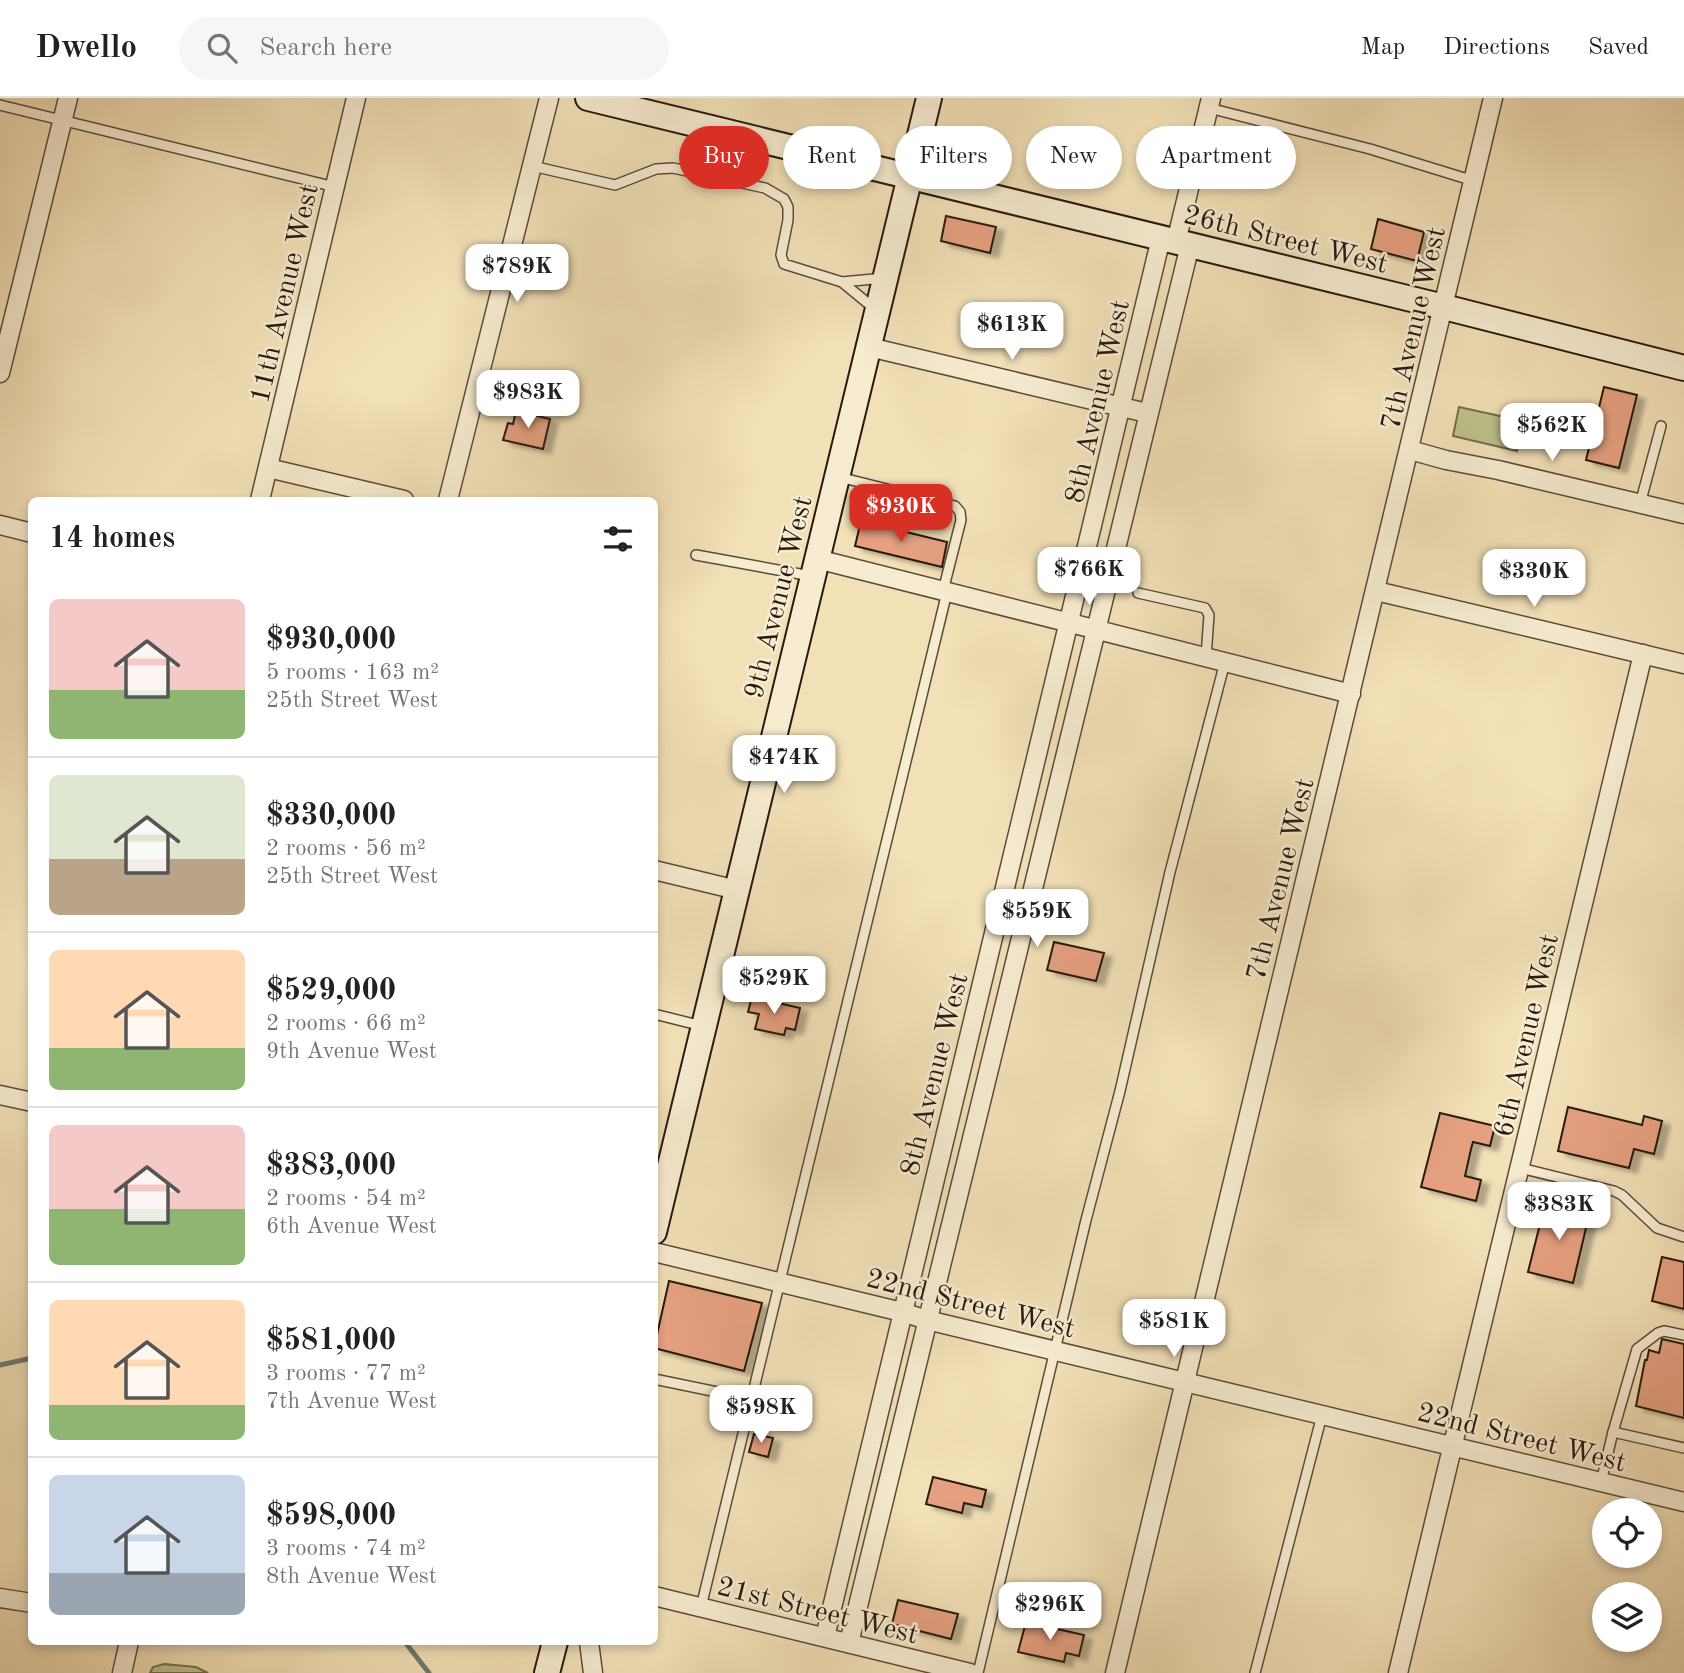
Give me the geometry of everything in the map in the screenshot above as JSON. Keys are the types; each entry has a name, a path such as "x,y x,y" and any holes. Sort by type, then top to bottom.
{"street":[{"path":"0,373 68,98"},
{"name":"11th Avenue West","path":"261,497 356,98"},
{"path":"449,497 549,98"},
{"name":"26th Street West","path":"588,98 640,104 895,172"},
{"name":"9th Avenue West","path":"922,126 929,98"},
{"name":"7th Avenue West","path":"1115,1673 1493,98"},
{"name":"8th Avenue West","path":"849,1643 1147,413 1176,242 1210,103"},
{"name":"9th Avenue West","path":"658,1216 906,189"},
{"name":"26th Street West","path":"962,189 1684,368"},
{"name":"8th Avenue West","path":"825,1637 1121,407 1176,242"},
{"path":"869,347 1147,413"},
{"path":"1410,450 1684,514"},
{"path":"268,468 391,497"},
{"path":"0,525 28,532"},
{"path":"815,568 945,591 1351,694"},
{"path":"1376,591 1684,664"},
{"name":"6th Avenue West","path":"1398,1673 1643,654"},
{"path":"658,871 737,890"},
{"path":"0,1095 28,1101"},
{"name":"22nd Street West","path":"658,1253 1684,1502"},
{"name":"21st Street West","path":"658,1597 970,1673"},
{"path":"0,1598 28,1602"},
{"path":"122,1673 129,1645"},
{"path":"547,1673 554,1645"},
{"path":"589,1645 593,1673"}],"lane":[{"path":"1210,103 1474,181"},
{"path":"0,105 335,187"},
{"path":"531,166 615,185 656,169 673,168 765,188 784,199 788,208 781,255 785,264 842,282 877,311"},
{"path":"842,282 884,278"},
{"path":"1640,504 1661,426"},
{"path":"701,1607 961,520 960,512 955,506 837,476"},
{"path":"696,555 815,568"},
{"path":"1138,593 1205,608 1209,615 1206,657"},
{"path":"978,1673 1120,1091 1170,872 1225,662"},
{"path":"658,1015 704,1027"},
{"path":"1520,1168 1614,1191 1622,1195 1657,1228 1684,1237"},
{"path":"1601,1482 1637,1349 1664,1331 1684,1335"},
{"path":"658,1380 751,1399"},
{"path":"1255,1673 1322,1415"},
{"path":"1613,1432 1684,1448"}],"green space":[{"path":"1459,407 1523,421 1517,451 1453,436"},
{"path":"164,1664 196,1667 208,1673 150,1673 153,1667"}],"building":[{"path":"946,216 996,227 990,253 941,241"},
{"path":"1378,219 1424,232 1417,261 1371,249"},
{"path":"1604,387 1637,395 1619,468 1586,460"},
{"path":"516,411 550,419 543,449 503,440 508,423 513,424"},
{"path":"861,521 947,542 942,567 855,546"},
{"path":"1054,942 1104,953 1096,981 1047,970"},
{"path":"752,997 800,1008 795,1030 786,1028 784,1035 755,1029 759,1014 748,1012"},
{"path":"1568,1107 1642,1125 1644,1116 1662,1121 1654,1154 1634,1149 1629,1168 1558,1151"},
{"path":"1440,1113 1495,1126 1490,1146 1473,1142 1471,1149 1465,1176 1481,1180 1476,1201 1421,1187"},
{"path":"1546,1200 1590,1211 1573,1283 1528,1272"},
{"path":"1662,1257 1684,1262 1684,1309 1652,1301"},
{"path":"669,1281 762,1303 744,1371 658,1349 658,1330"},
{"path":"1662,1339 1684,1344 1684,1418 1636,1406 1645,1360 1649,1350 1659,1353"},
{"path":"754,1434 773,1438 768,1457 749,1452"},
{"path":"933,1477 986,1490 982,1507 964,1503 962,1513 926,1504"},
{"path":"898,1600 958,1614 951,1639 892,1624"},
{"path":"1026,1622 1084,1635 1079,1656 1066,1653 1064,1662 1018,1652"}],"waterway":[{"path":"0,1365 28,1359"},
{"path":"407,1645 429,1673"}]}
